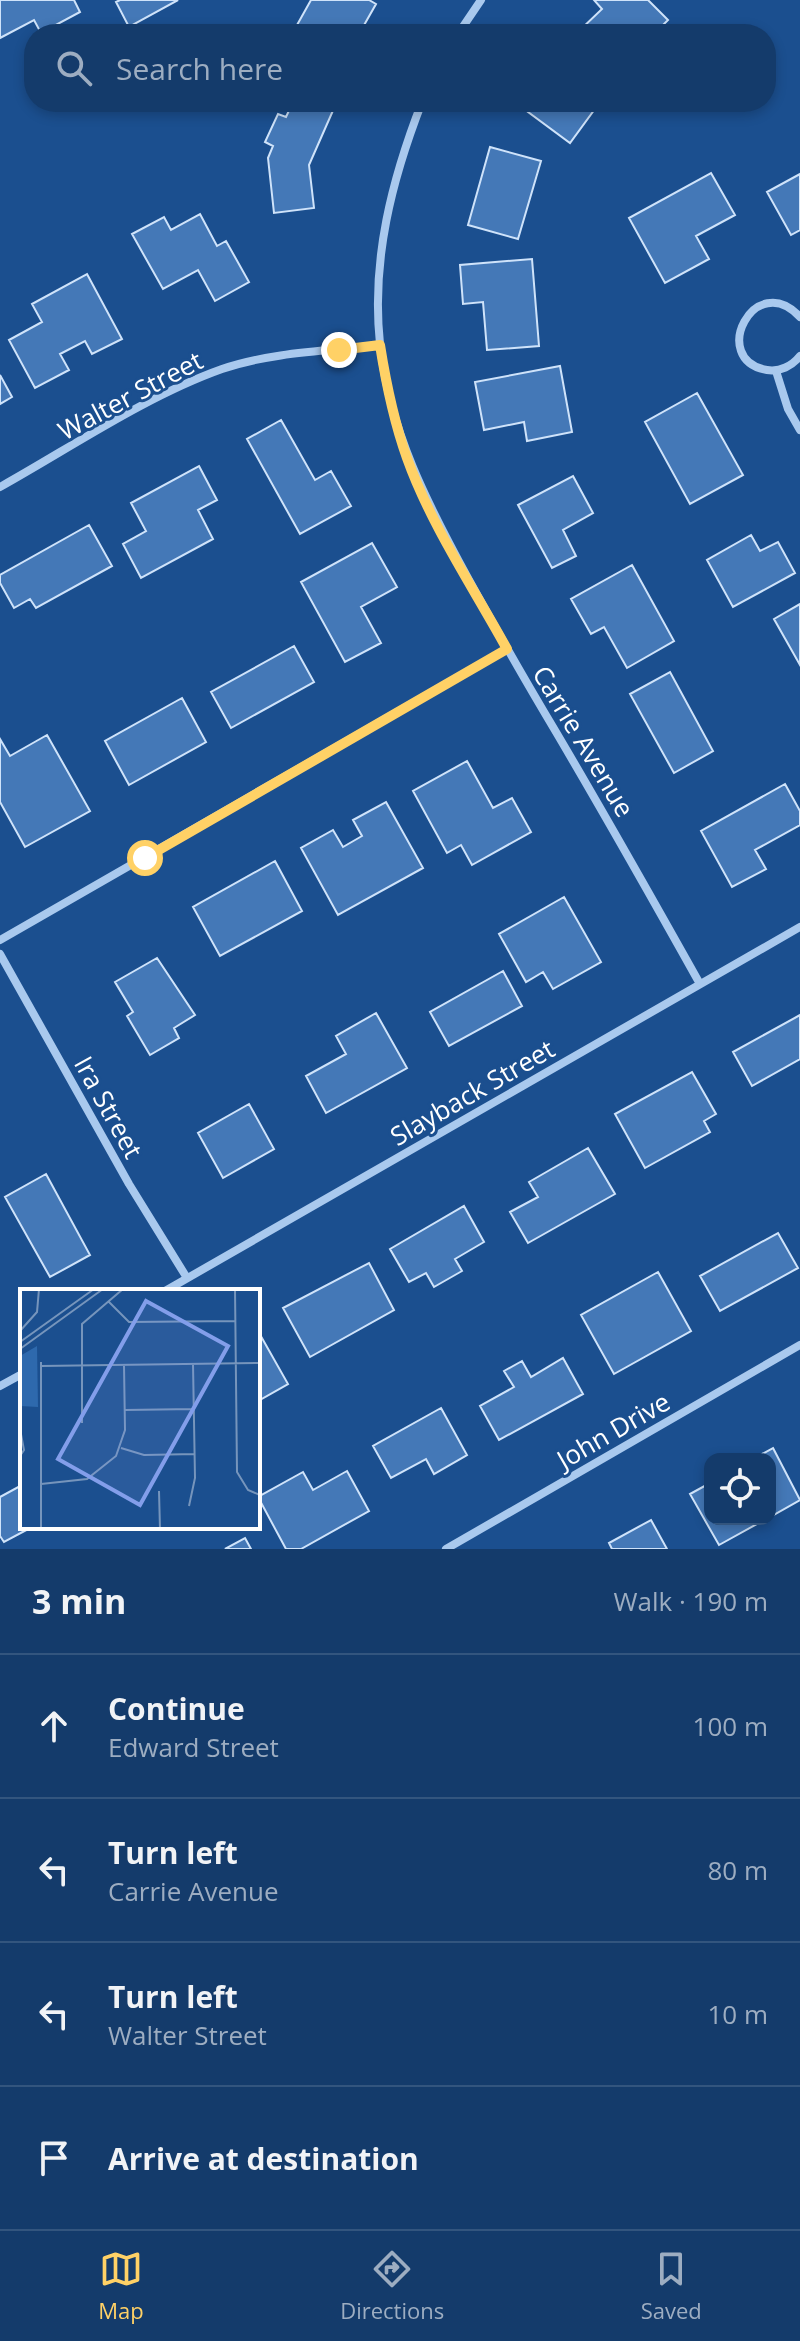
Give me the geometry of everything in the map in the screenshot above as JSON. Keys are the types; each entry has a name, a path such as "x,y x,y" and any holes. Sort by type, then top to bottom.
{"street":[{"path":"465,24 481,0"},
{"name":"Carrie Avenue","path":"419,112 388,203 380,263 380,345 390,399 413,472 425,500 507,649 700,984"},
{"path":"800,317 783,304 771,303 751,310 740,328 741,350 755,366 776,371 787,368 800,356"},
{"name":"Walter Street","path":"0,487 175,388 224,369 263,359 380,345"},
{"path":"776,371 788,409 800,430"},
{"path":"0,940 507,649"},
{"name":"Slayback Street","path":"168,1289 800,927"},
{"name":"Ira Street","path":"0,954 129,1184 187,1278"},
{"name":"John Drive","path":"446,1549 800,1345"},
{"path":"0,1386 20,1375"}],"building":[{"path":"0,0 74,0 80,12 58,24 36,24 34,20 0,38"},
{"path":"178,0 134,24 127,24 116,2"},
{"path":"311,0 369,0 376,4 365,24 298,24"},
{"path":"594,0 648,0 668,20 664,24 586,24 602,9"},
{"path":"288,112 332,112 309,165 314,208 274,213 268,158 273,146 265,142 278,114 286,117"},
{"path":"528,112 593,112 570,143"},
{"path":"490,147 541,161 518,239 468,225"},
{"path":"711,173 735,215 696,236 709,259 665,283 629,218"},
{"path":"800,174 800,230 791,235 767,192"},
{"path":"200,214 217,246 226,241 249,282 215,301 198,270 163,289 132,234 164,217 171,230"},
{"path":"532,259 539,346 487,350 483,302 463,304 460,265"},
{"path":"87,274 122,339 92,354 85,341 60,354 69,370 35,388 9,340 42,322 32,304"},
{"path":"560,366 572,432 527,441 524,422 484,430 475,382"},
{"path":"0,375 12,397 0,404"},
{"path":"697,393 743,475 690,504 645,422"},
{"path":"281,420 315,480 331,471 351,506 300,534 247,439"},
{"path":"199,466 217,500 198,510 213,539 141,578 123,544 146,531 131,503"},
{"path":"573,476 593,513 563,530 576,556 552,568 518,505"},
{"path":"89,525 112,566 36,608 30,599 14,608 0,583 0,575"},
{"path":"751,535 760,551 778,542 795,573 733,607 707,560"},
{"path":"372,543 397,587 361,607 381,643 345,662 301,582"},
{"path":"632,565 674,641 627,668 604,627 591,634 571,599"},
{"path":"800,604 800,665 774,619"},
{"path":"294,646 314,682 231,728 211,692"},
{"path":"670,672 713,751 674,773 630,694"},
{"path":"182,698 206,742 129,785 105,741"},
{"path":"47,735 90,811 25,847 0,802 0,739 10,756"},
{"path":"467,761 493,808 512,798 531,832 472,865 461,845 447,853 413,791"},
{"path":"785,784 800,811 800,825 755,850 766,869 732,887 701,831"},
{"path":"386,802 423,868 338,915 301,848 333,830 343,847 362,836 353,820"},
{"path":"275,861 302,911 220,956 193,907"},
{"path":"564,897 601,962 553,989 543,972 526,982 499,934"},
{"path":"157,958 195,1015 174,1028 179,1038 150,1055 127,1016 133,1012 115,982"},
{"path":"503,971 522,1006 449,1046 430,1012"},
{"path":"376,1013 407,1068 326,1113 306,1076 346,1054 336,1036"},
{"path":"800,1015 800,1059 752,1086 733,1052"},
{"path":"692,1072 716,1114 704,1121 710,1132 645,1168 615,1114"},
{"path":"249,1104 274,1149 223,1178 198,1133"},
{"path":"588,1148 615,1194 528,1243 510,1212 538,1197 529,1182"},
{"path":"46,1174 90,1255 50,1277 5,1197"},
{"path":"464,1206 484,1242 455,1259 462,1271 434,1287 426,1273 409,1282 390,1249"},
{"path":"778,1233 798,1268 720,1311 700,1276"},
{"path":"369,1263 394,1310 310,1357 283,1308"},
{"path":"658,1272 691,1331 614,1374 581,1315"},
{"path":"260,1335 288,1384 260,1400"},
{"path":"563,1358 583,1394 499,1440 480,1406 514,1387 504,1371 522,1361 531,1377"},
{"path":"441,1408 467,1455 434,1474 426,1459 391,1478 373,1446"},
{"path":"776,1454 800,1500 776,1514"},
{"path":"347,1471 369,1511 301,1549 286,1549 260,1496 303,1472 313,1490"},
{"path":"20,1486 20,1529 28,1529 4,1542 0,1536 0,1497"},
{"path":"704,1486 704,1519 690,1494"},
{"path":"651,1520 667,1549 612,1549 609,1543"},
{"path":"708,1525 755,1525 719,1545"},
{"path":"245,1538 251,1549 225,1549"}],"route":[{"path":"145,858 507,649 425,500 407,458 390,399 380,345 339,350"}]}
